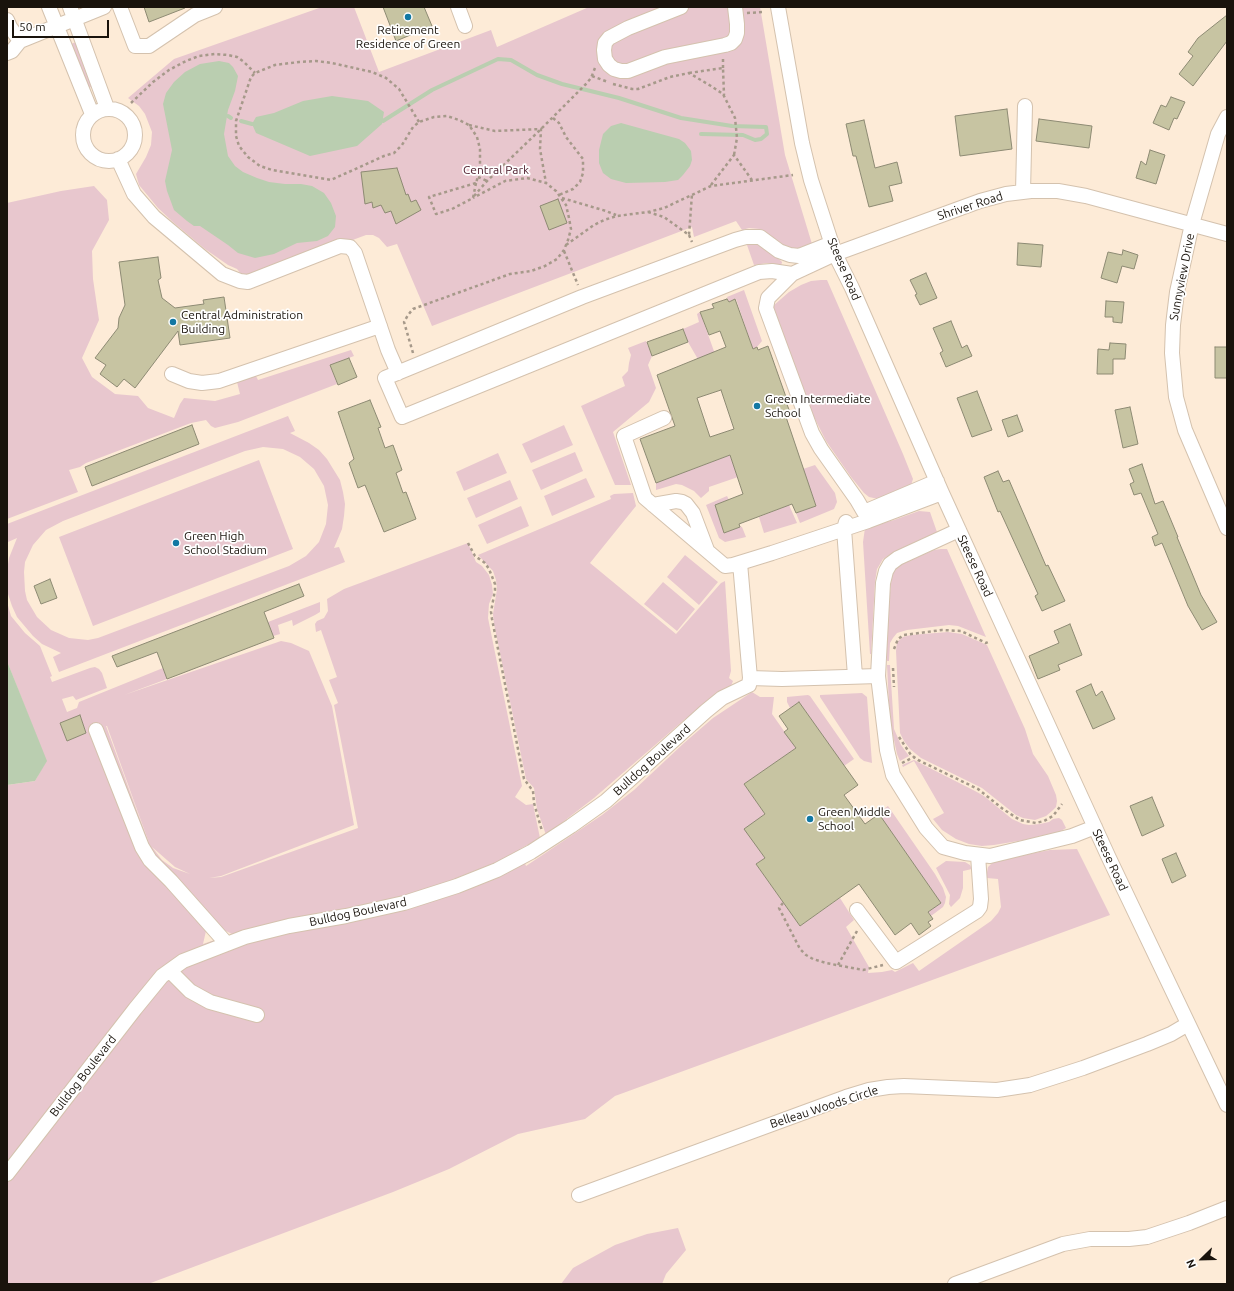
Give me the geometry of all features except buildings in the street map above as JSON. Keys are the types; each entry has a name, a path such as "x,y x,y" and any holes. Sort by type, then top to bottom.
{"street":[{"path":"50,7 92,114"},
{"path":"7,53 12,51 20,41 57,26 72,13 104,7"},
{"path":"120,7 136,46 149,46 195,15 215,7"},
{"path":"458,7 465,26"},
{"path":"681,7 628,28 609,38 605,43 604,50 605,59 608,65 614,69 628,71 665,57 726,45 735,39 737,33 735,7"},
{"name":"Steese Road","path":"778,7 802,143 811,180 833,248 939,487 1095,827 1227,1105"},
{"path":"72,13 107,108"},
{"path":"7,20 20,41"},
{"path":"1023,192 1025,106"},
{"path":"107,108 116,109 124,113 130,119 134,127 135,136 129,152 118,159 105,161 90,153 85,146 83,128 86,120 92,114 107,108"},
{"name":"Sunnyview Drive","path":"1227,117 1218,134 1192,224 1177,292 1173,325 1172,353 1174,387 1185,430 1227,528"},
{"path":"118,159 134,194 154,217 222,274 240,281 248,282 340,246 350,247 354,252 388,350 398,373"},
{"name":"Shriver Road","path":"833,248 980,201 1006,194 1023,192 1058,191 1086,196 1227,234"},
{"path":"792,274 772,271 759,272 402,417 385,378 582,297 735,240 746,237 760,237 779,251 790,255 799,256 833,248"},
{"path":"833,248 792,274 768,298 766,308 812,433 821,449 857,500 866,517"},
{"path":"172,374 189,381 202,383 219,381 380,326"},
{"path":"664,418 624,436 645,498 725,566 740,563 847,528"},
{"path":"855,676 847,519 866,517 939,487"},
{"path":"653,505 676,502 686,504 693,513 708,552"},
{"path":"959,530 898,558 890,564 886,571 883,583 878,676 887,750 893,774 926,828 943,846 965,853 990,856 1072,836 1095,827"},
{"path":"740,563 750,682 878,676"},
{"name":"Bulldog Boulevard","path":"7,1174 162,976 183,961 245,937 289,926 346,916 412,900 457,886 497,870 531,852 606,801 706,711 722,698 750,682"},
{"path":"96,730 142,847 150,860 171,881 227,944"},
{"path":"860,915 896,962 977,911 980,907 981,899 978,855"},
{"path":"170,971 190,991 210,1002 257,1015"},
{"name":"Belleau Woods Circle","path":"580,1195 869,1090 904,1086 998,1090 1030,1085 1083,1068 1147,1044 1171,1034 1188,1024"},
{"path":"955,1284 1063,1244 1090,1239 1129,1239 1147,1237 1227,1208"}],"path":[{"path":"131,103 153,82 169,70 199,56 228,54 244,62 255,73"},
{"path":"419,122 399,89 386,78 372,72 332,63 316,61 299,62 275,66 255,73 250,77 236,121 236,136 239,146 248,157 260,166 272,170 331,180 394,153 402,145 413,127 419,122 434,117 447,116 469,125 496,131 541,129"},
{"path":"592,76 632,90 670,77 723,68 724,96"},
{"path":"689,73 724,96 735,118 736,144 734,155 711,186"},
{"path":"473,198 487,181 586,84"},
{"path":"553,118 559,123 566,137 583,159 583,173 580,182 573,189 560,196"},
{"path":"469,125 477,137 480,149 480,170 473,198"},
{"path":"541,129 540,149 546,183"},
{"path":"734,155 752,181"},
{"path":"566,245 604,220 617,216 648,212 664,208 711,186 793,176"},
{"path":"478,177 487,181"},
{"path":"417,366 404,322 413,309 510,274 531,271 546,266 558,259 566,245 570,230 570,218 566,205 556,190 546,183 527,178 505,181 452,209 436,214 429,197 476,183"},
{"path":"692,194 689,235 692,242"},
{"path":"560,196 606,210 617,216"},
{"path":"648,212 664,217 689,235"},
{"path":"564,250 582,297"},
{"path":"468,543 476,556 489,569 495,584 491,612 492,619 524,779 533,791 536,810 545,843"},
{"path":"893,655 894,646 898,639 904,635 914,633 952,630 961,632 986,643 990,641"},
{"path":"893,665 894,687"},
{"path":"897,733 911,755 918,760 978,789 1020,820 1029,823 1044,822 1053,816 1062,804"},
{"path":"783,903 779,908 800,949 813,959 863,970 896,962"},
{"path":"838,965 860,915"}],"green space":[{"name":"Central Park","path":"322,7 354,7 379,72 491,30 497,47 589,7 760,7 785,155 812,244 793,251 760,229 749,228 742,230 736,221 694,237 692,227 432,326 397,244 387,247 379,238 373,235 366,235 251,278 242,275 237,269 228,265 205,249 174,223 158,208 139,185 136,174 151,145 152,132 145,114 139,106 128,98 174,59"},
{"path":"76,42 93,86 89,88 71,44"},
{"path":"94,186 107,200 109,220 92,251 93,279 99,320 82,358 92,377 115,394 138,396 148,408 174,418 184,398 215,401 240,394 237,382 256,376 258,380 351,350 354,356 330,365 337,384 238,422 215,428 206,420 191,423 86,463 80,467 69,470 78,492 7,519 7,203 61,191"},
{"path":"754,242 780,260 782,262 781,266 767,263 754,265 747,245"},
{"path":"827,280 913,479 911,485 883,500 869,497 864,493 826,441 814,417 773,306 789,292 801,285 811,281"},
{"path":"744,290 762,341 753,349 736,299 729,302 727,297"},
{"path":"700,312 715,354 699,361 688,342 683,329 699,322 697,314"},
{"path":"646,341 652,356 648,365 656,388 649,402 613,432 631,485 615,485 581,406 625,386 622,377 628,371 631,355 628,348"},
{"path":"288,416 295,431 290,433 319,450 327,459 340,480 345,504 344,516 342,529 334,548 339,547 345,562 59,672 53,657 61,653 42,644 33,636 17,617 12,606 8,594 7,570 9,558 17,538 8,542 7,524","holes":["263,447 283,449 300,457 314,469 324,486 328,505 326,524 319,542 306,556 289,566 98,638 88,640 69,638 51,630 37,617 27,600 25,591 25,562 33,545 46,530 63,521 245,451"]},
{"path":"564,425 573,445 531,463 522,444"},
{"path":"575,452 583,471 541,490 532,470"},
{"path":"498,453 507,473 464,491 456,472"},
{"path":"730,455 738,477 709,487 709,491 701,498 694,491 682,485 676,484 656,490 656,483"},
{"name":"Green High School Stadium","path":"259,460 293,549 93,626 59,537"},
{"path":"815,465 835,493 837,502 834,509 800,523 796,513 816,506 803,469"},
{"path":"586,478 595,497 552,516 544,496"},
{"path":"510,480 518,499 476,518 467,498"},
{"path":"633,493 636,506 590,563 676,634 721,583 725,581 731,671 729,678 733,681 731,686 684,720 594,798 546,835 537,809 534,788 526,779 494,624 493,614 497,589 496,580 493,571 478,555 611,499 610,496 614,494"},
{"path":"727,496 729,500 715,505 724,533 740,527 739,526 742,527 746,537 725,542 719,538 706,505"},
{"path":"789,505 797,523 764,533 759,517"},
{"path":"521,506 529,526 487,544 478,525"},
{"path":"919,511 930,512 937,532 933,536 889,555 883,559 877,569 870,654 863,542 865,528"},
{"path":"468,543 476,562 482,566 489,575 492,585 493,594 489,604 488,618 522,786 515,797 526,805 533,804 540,838 520,849 526,866 602,815 634,790 713,718 752,692 760,697 774,697 772,714 796,748 744,784 765,814 745,829 765,858 756,864 800,926 840,898 854,920 846,927 869,967 868,973 892,970 895,972 913,963 919,971 991,921 1001,907 998,879 987,878 987,872 988,867 997,860 1050,850 1077,849 1110,915 615,1096 585,1119 518,1134 449,1169 393,1192 148,1284 7,1284 7,785 35,781 46,761 7,661 7,602 11,616 25,633 40,646 52,676 50,677 52,682 95,667 102,673 107,688 76,700 73,696 62,699 67,712 77,708 79,702 163,668 167,679 124,695 281,641 291,643 309,651 332,706 354,825 221,876 209,878 221,877 358,828 334,705 338,703 329,680 337,677 321,630 316,632 315,624 317,621 324,618 328,611 327,599 344,589","holes":["80,715 86,733 67,741 60,723","106,726 107,726 149,843","138,845 152,856 220,928 232,934 203,944 206,931","152,847 175,867 190,874 173,868 162,860"]},
{"path":"947,549 986,637 958,626 949,625 907,630 897,633 893,638 890,643 889,661 887,661 886,631 892,575 894,570 899,565 934,550"},
{"path":"685,555 718,582 699,605 667,577"},
{"path":"663,582 695,609 677,631 644,604"},
{"path":"320,602 320,612 293,626 292,620 278,625 280,634 273,636 268,622"},
{"path":"948,632 962,634 987,645 1025,729 1033,754 1048,776 1056,795 1056,807 1046,816 1035,820 1016,815 982,788 921,758 910,749 904,741 900,733 896,651 897,642 903,637 911,635"},
{"path":"887,665 890,665 894,729 901,745 909,756 900,761 892,731"},
{"path":"862,693 867,697 872,763 864,761 860,758 820,697 820,695"},
{"path":"808,695 854,759 844,766 799,702 790,708 787,702 787,697"},
{"path":"914,760 984,796 1012,819 1023,824 1040,824 1059,818 1062,820 1066,828 1061,831 1030,839 994,845 982,846 969,844 956,839 942,830 933,819 944,813 914,761 903,767 902,765"},
{"path":"888,806 943,888 946,897 945,903 943,907 931,916 928,912 941,903 878,813"},
{"path":"946,861 965,862 970,865 972,869 963,871 963,888 960,898 951,907 949,904 950,895 936,868"},
{"path":"678,1228 686,1250 666,1274 662,1284 561,1284 573,1268 615,1245 647,1234"}],"shaded area":[{"path":"219,61 229,63 238,76 235,91 228,110 224,134 228,156 235,166 243,172 257,178 269,182 312,186 324,193 331,203 336,216 335,227 328,236 317,241 297,243 274,254 255,258 238,253 200,226 194,226 174,210 165,181 172,150 163,104 166,93 174,82 185,72 200,64"},
{"path":"332,96 368,101 384,112 382,124 357,146 310,156 256,133 252,124 256,117 274,113 303,101"},
{"path":"621,123 679,139 685,143 691,151 692,160 690,166 678,180 665,182 626,183 611,179 603,173 599,163 599,150 603,134 611,126"},
{"path":"7,661 47,761 35,781 7,785"}],"waterway":[{"path":"383,121 432,90 498,59 511,60 537,75 562,84 619,98 681,118 732,126 766,127 767,134 761,139 755,140 743,135 701,134"},
{"path":"241,121 252,124"}],"place":[{"name":"Retirement Residence of Green","path":"408,17"},
{"name":"Central Administration Building","path":"173,322"},
{"name":"Green Intermediate School","path":"757,406"},
{"name":"Green High School Stadium","path":"176,543"},
{"name":"Green Middle School","path":"810,819"}]}
